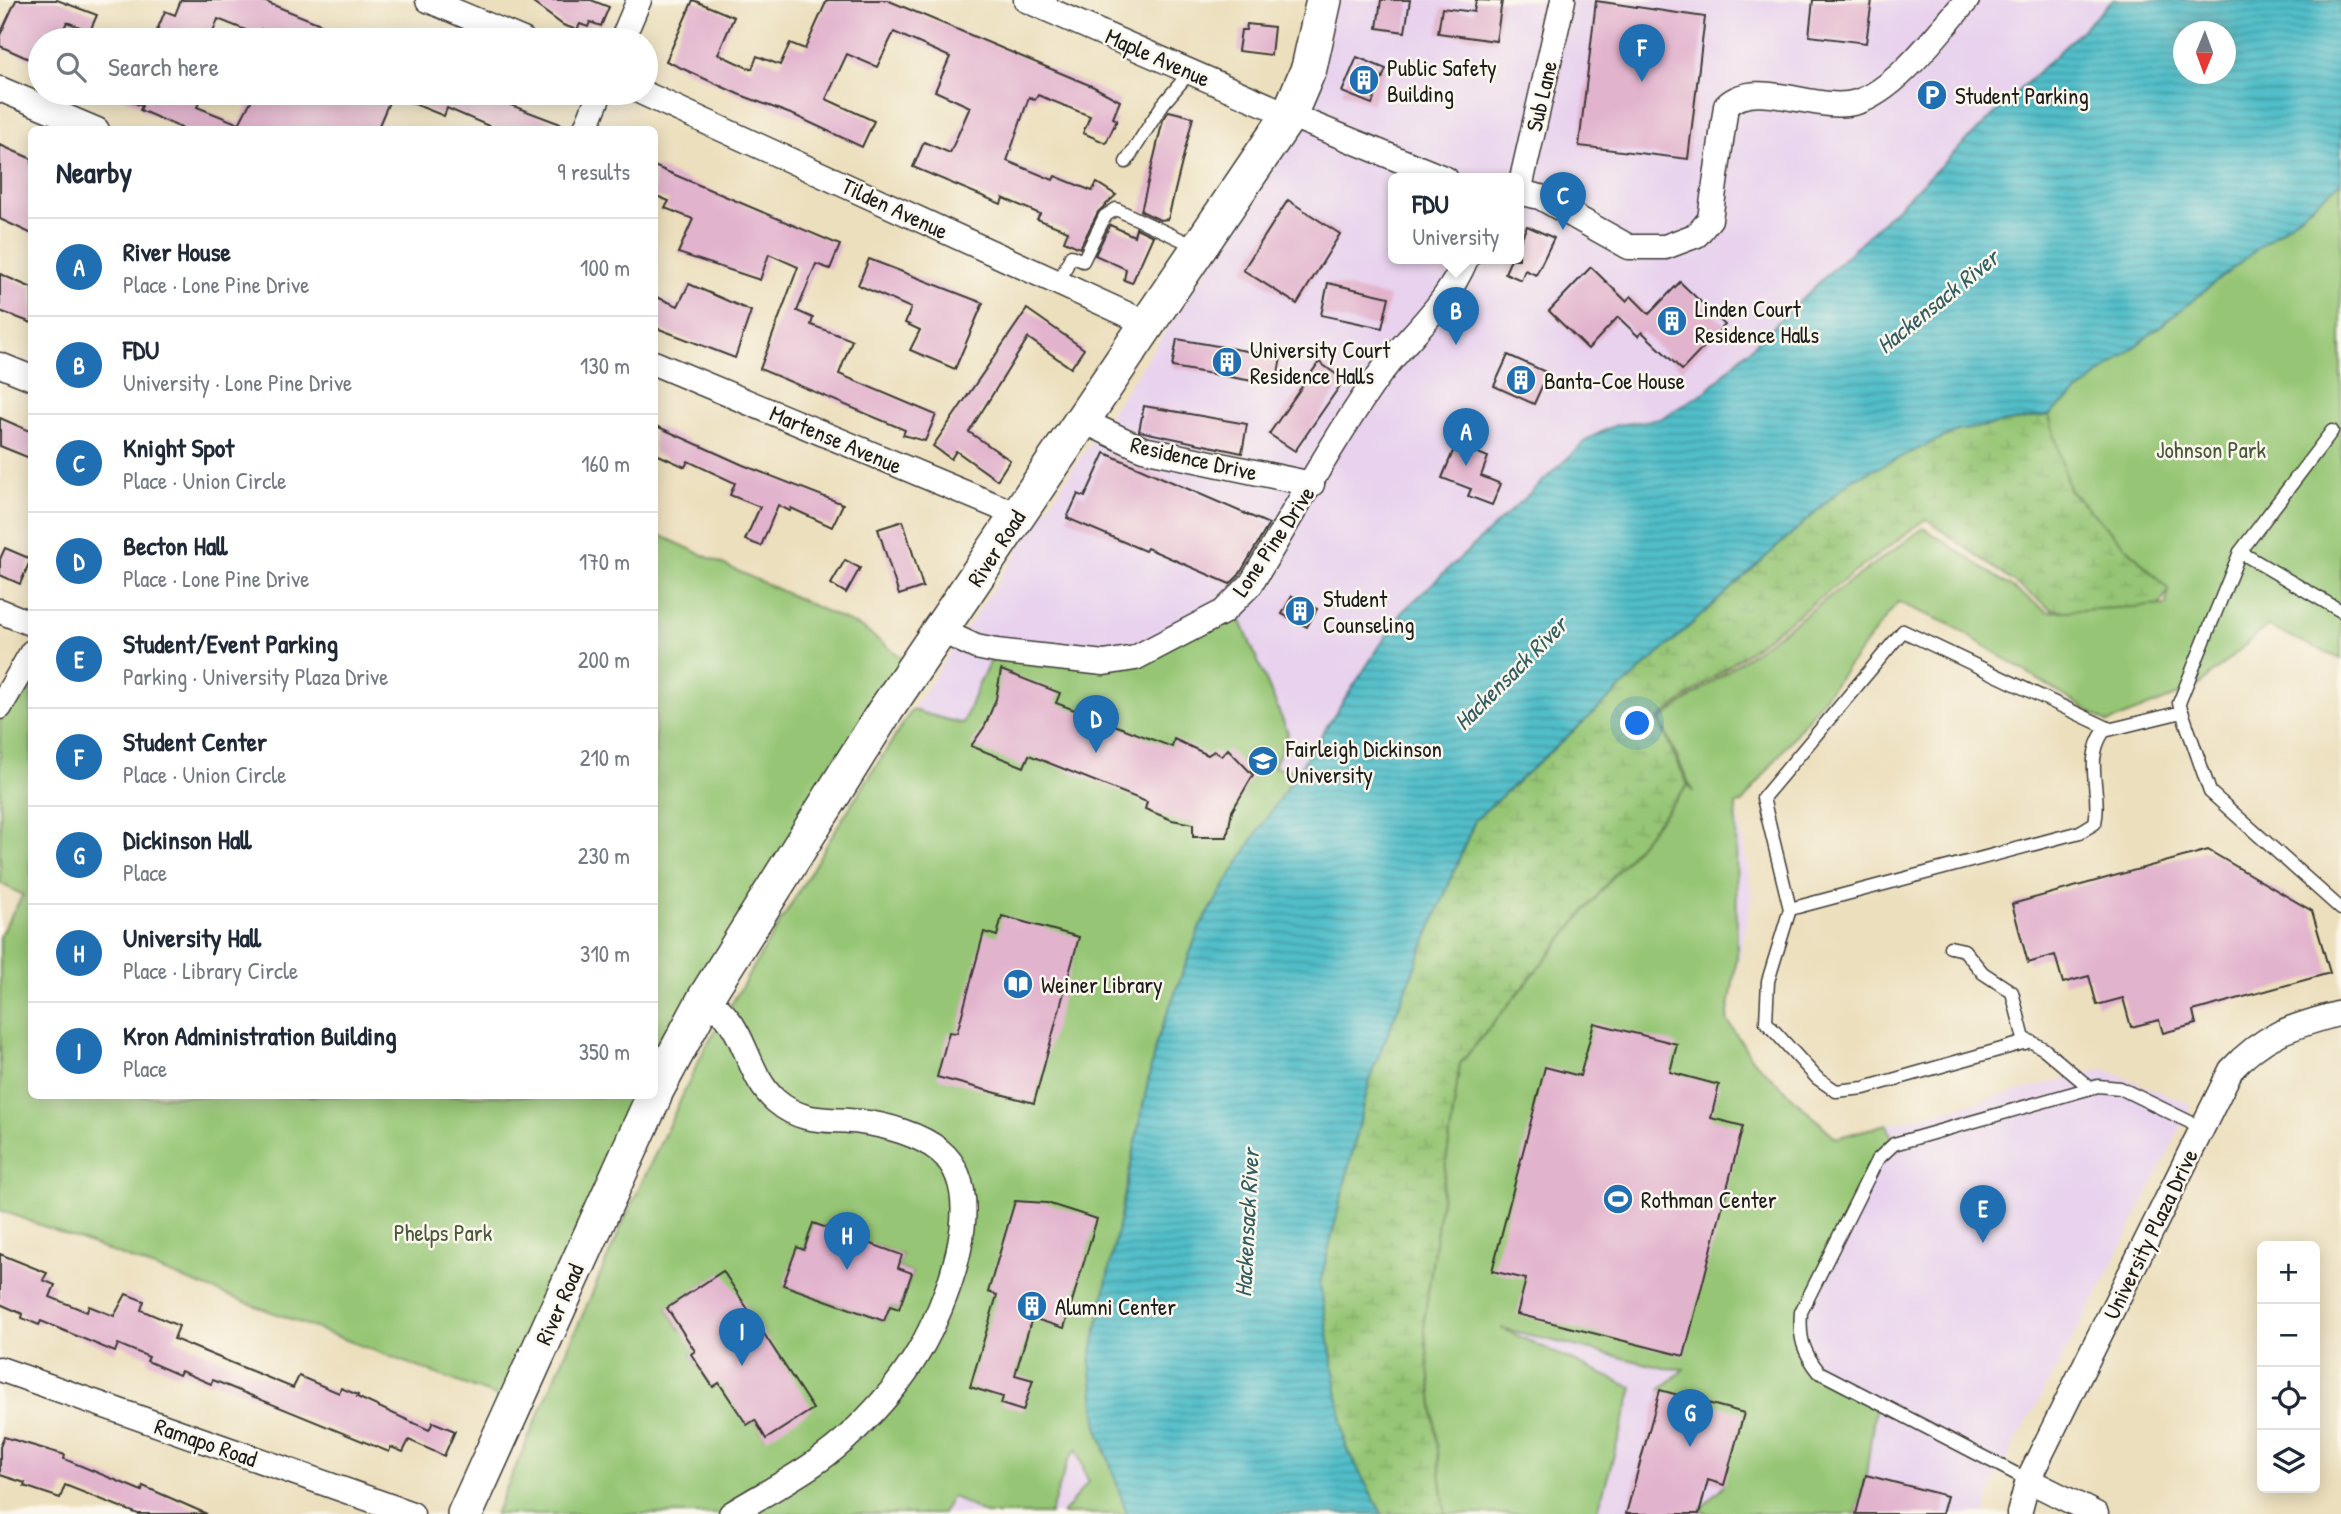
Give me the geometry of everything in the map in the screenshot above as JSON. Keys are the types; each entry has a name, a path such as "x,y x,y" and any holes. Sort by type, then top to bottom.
{"main road":[{"name":"River Road","path":"658,1083 706,997 883,714 942,631 1146,323 1289,115 1310,68 1324,0"},
{"name":"River Road","path":"465,1514 650,1099"}],"street":[{"path":"428,0 494,28"},
{"path":"627,28 639,0"},
{"name":"Maple Avenue","path":"1026,0 1289,115"},
{"name":"Sub Lane","path":"1523,173 1563,0"},
{"path":"1524,193 1540,197 1629,247 1665,247 1697,235 1710,219 1726,106 1736,96 1754,94 1827,104 1856,102 1890,84 1967,0"},
{"path":"0,89 28,101"},
{"name":"Tilden Avenue","path":"658,100 1146,323"},
{"path":"38,105 88,126"},
{"path":"587,126 595,105"},
{"path":"1289,115 1431,173"},
{"name":"Lone Pine Drive","path":"942,631 975,647 1004,653 1104,663 1135,657 1223,612 1251,584 1378,377 1432,317 1458,278 1464,264"},
{"path":"0,365 28,376"},
{"name":"Martense Avenue","path":"658,365 1017,515"},
{"name":"Residence Drive","path":"1081,420 1143,449 1312,484"},
{"path":"0,611 28,622"},
{"path":"0,707 28,659"},
{"path":"706,997 736,1030 761,1084 776,1102 812,1121 862,1122 905,1134 943,1153 960,1181 963,1195 963,1240 929,1335 897,1381 854,1431 818,1461 732,1514"},
{"name":"University Plaza Drive","path":"2019,1514 2028,1480 2231,1070 2251,1048 2278,1031 2341,1013"},
{"name":"Ramapo Road","path":"0,1369 412,1514"},
{"path":"2028,1480 2096,1514"}],"lane":[{"path":"1126,162 1163,104 1190,72"},
{"path":"1059,283 1071,256 1083,261 1105,216 1116,209 1198,247"},
{"path":"2332,431 2240,552 2179,704 2210,792 2341,909"},
{"path":"2240,552 2341,611"},
{"path":"2090,1088 2044,1049 2030,1041 1864,1088 1836,1091 1817,1078 1766,1022 1768,981 1790,909 1763,798 1903,631 2110,729"},
{"path":"1790,909 2080,832 2095,823 2092,760 2096,742 2104,731 2182,712"},
{"path":"1950,947 1964,950 1983,973 2012,992 2025,1043"},
{"path":"2028,1480 1819,1372 1805,1355 1799,1335 1801,1312 1877,1160 1894,1144 2090,1088 2120,1088 2203,1128"}],"shaded area":[{"name":"Fairleigh Dickinson University","path":"1324,0 2113,0 1706,391 1660,419 1616,425 1403,612 1688,785 1736,801 1752,895 1727,1020 1752,1059 1836,1138 2104,1069 2192,1105 2096,1297 1995,1480 1985,1514 495,1514 627,1214 704,1050 839,824 912,710 1274,169 1299,127"}],"green space":[{"name":"Johnson Park","path":"2341,182 2341,659 2267,626 2196,688 2108,723 1951,625 1898,602 1742,803 1736,804 1737,957 1727,1020 1752,1059 1836,1138 1887,1124 1894,1144 1877,1160 1801,1312 1801,1331 1805,1347 1820,1370 1876,1401 1866,1475 1856,1514 1710,1514 1699,1511 1724,1485 1660,1390 1684,1369 1664,1368 1501,1328 1633,1388 1597,1514 1445,1514 1424,1322 1460,1064 1688,785 1693,792 1660,720 1924,528 2048,612 2166,605 2169,590 2069,489 2049,415"},
{"path":"2049,415 2069,489 2169,590 2152,615 2104,618 2051,609 1926,519 1658,719 1688,785 1460,1064 1424,1322 1445,1514 1382,1514 1346,1448 1320,1284 1372,1072 1475,820 1851,480 1957,431"},
{"path":"658,534 862,628 916,668 658,1089"},
{"path":"1233,602 1288,733 1274,767 1297,771 1200,927 1156,1043 1090,1362 1098,1428 1127,1514 1062,1514 1088,1482 1077,1449 1068,1461 1050,1514 985,1514 952,1496 942,1514 495,1514 627,1214 704,1050 839,824 912,710 963,724 979,683 996,651 1103,663","holes":["813,1224 902,1255 898,1268 912,1273 899,1309 890,1306 884,1321 784,1285 797,1248 804,1250","723,1272 766,1438 755,1420 747,1424 726,1378 712,1387 691,1354 702,1347 680,1329 667,1308"]},
{"name":"Phelps Park","path":"28,657 28,1099 653,1099 514,1403 0,1210 0,935 23,895 0,883 0,707"}],"water":[{"name":"Hackensack River","path":"2113,0 2341,0 2341,182 2049,415 1957,431 1851,480 1475,820 1372,1072 1320,1284 1346,1447 1382,1514 1127,1514 1098,1428 1090,1362 1156,1043 1200,927 1251,842 1402,612 1589,438 1616,425 1660,419 1706,391"}],"building":[{"path":"16,0 57,0 97,15 91,28 82,28 67,22 64,28 28,28 28,59 0,46 0,35"},
{"path":"181,0 261,0 330,28 240,28 218,19 215,28 158,28 165,11 175,15"},
{"path":"529,0 591,0 609,7 601,26 590,22 588,27 580,24 578,28 563,25"},
{"path":"693,0 734,17 718,54 752,69 757,56 780,65 790,43 805,49 827,0 887,0 1094,87 1120,101 1113,118 1117,120 1106,143 1083,133 1090,116 1038,95 1035,100 1029,97 1007,161 1053,180 1055,176 1092,191 1097,183 1116,195 1098,212 1080,248 1064,241 1068,231 1037,219 1040,214 1003,198 1001,204 913,167 924,142 950,153 970,107 935,91 950,57 894,32 877,67 847,54 826,99 874,121 862,147 666,61"},
{"path":"1381,0 1410,0 1405,32 1377,28"},
{"path":"1476,0 1502,1 1496,41 1438,33 1442,8 1474,12"},
{"path":"1813,0 1872,0 1866,43 1809,36"},
{"path":"1596,1 1705,17 1688,159 1579,146"},
{"path":"1247,24 1274,27 1271,55 1238,51 1241,30 1246,30"},
{"name":"Public Safety Building","path":"1357,57 1386,69 1372,104 1342,92"},
{"path":"140,105 198,105 197,107 239,124 249,105 388,105 379,126 177,126 140,110 142,106"},
{"path":"417,105 511,105 566,126 489,126 447,108 444,116"},
{"path":"1169,111 1193,117 1168,219 1160,220 1141,211 1163,120"},
{"path":"0,145 28,157 28,232 0,219"},
{"path":"658,168 840,245 830,269 816,264 797,311 813,318 811,325 852,340 839,374 936,415 925,441 903,435 905,430 760,369 798,267 769,254 760,280 678,253 693,219 665,208 669,201 658,197"},
{"path":"1288,200 1340,234 1297,304 1243,270"},
{"path":"1110,225 1134,236 1136,228 1153,236 1132,283 1124,280 1126,269 1095,255"},
{"path":"1527,226 1554,238 1536,275 1525,270 1521,280 1505,273 1509,264 1524,264 1524,232"},
{"path":"869,259 983,303 955,369 910,350 920,330 905,323 911,308 858,285"},
{"name":"Linden Court Residence Halls","path":"1591,267 1626,301 1631,296 1649,314 1680,282 1725,325 1682,370 1642,332 1638,336 1618,317 1588,349 1549,311"},
{"path":"0,274 28,286 28,322 0,311"},
{"path":"1328,283 1389,297 1382,328 1321,315"},
{"path":"689,284 751,311 735,358 658,329 658,298 678,306"},
{"path":"1027,309 1084,349 1071,368 1028,338 969,432 1010,460 997,480 956,451 951,459 933,446"},
{"name":"University Court Residence Halls","path":"1177,339 1281,357 1276,385 1172,367"},
{"name":"Banta-Coe House","path":"1508,355 1548,373 1534,404 1494,386"},
{"path":"1319,362 1344,380 1295,451 1269,434"},
{"path":"1144,406 1247,424 1242,453 1139,431"},
{"path":"0,418 28,430 28,457 0,446"},
{"path":"658,427 743,465 843,504 832,527 791,508 790,511 778,505 761,546 745,540 760,507 730,495 735,483 688,461 685,467 658,455"},
{"path":"1456,444 1488,457 1481,476 1501,484 1492,505 1468,496 1471,489 1442,478"},
{"path":"1105,453 1269,524 1239,575 1230,584 1147,548 1145,551 1067,518 1078,494 1085,497"},
{"path":"903,521 923,587 899,595 878,529"},
{"path":"5,548 28,558 28,566 20,584 0,575 0,559"},
{"path":"845,560 860,568 846,593 831,584"},
{"name":"Student Counseling","path":"1292,596 1317,609 1307,627 1282,614"},
{"path":"1001,670 1060,693 1056,703 1172,747 1174,739 1208,755 1214,751 1222,756 1228,749 1253,775 1232,811 1227,837 1193,837 1193,824 1172,820 1145,809 1147,802 1029,755 1024,767 971,746 985,726 996,699"},
{"path":"2208,850 2312,911 2330,973 2193,1011 2196,1024 2163,1033 2159,1020 2131,1027 2123,998 2097,1005 2089,976 2063,983 2055,955 2028,963 2012,904"},
{"name":"Weiner Library","path":"1002,916 1079,937 1034,1103 937,1077 949,1032 957,1033 984,932 997,936"},
{"name":"Rothman Center","path":"1594,1023 1677,1044 1670,1072 1719,1085 1711,1118 1743,1126 1684,1356 1517,1314 1526,1279 1492,1271 1545,1067 1580,1076"},
{"name":"Alumni Center","path":"1015,1201 1047,1203 1097,1219 1064,1328 1032,1318 1015,1375 1033,1380 1023,1411 1001,1404 1003,1397 970,1387 997,1295 988,1292"},
{"path":"813,1223 902,1255 898,1268 912,1273 899,1309 890,1306 884,1321 783,1285 797,1247 804,1250"},
{"path":"0,1254 47,1273 43,1280 55,1285 50,1297 87,1312 89,1306 114,1316 126,1294 144,1301 141,1310 179,1326 174,1339 293,1388 299,1376 339,1393 341,1388 358,1395 357,1397 429,1430 433,1422 455,1431 444,1456 409,1440 403,1452 391,1447 389,1452 213,1380 211,1384 181,1371 179,1375 147,1361 149,1357 118,1344 115,1352 41,1321 39,1325 0,1304"},
{"path":"723,1271 813,1409 766,1439 755,1420 747,1425 719,1383 713,1387 691,1354 695,1351 667,1308"},
{"path":"1660,1390 1744,1413 1724,1485 1708,1480 1699,1514 1626,1514"},
{"path":"4,1437 65,1455 64,1459 142,1491 143,1486 207,1514 138,1514 65,1485 60,1498 24,1486 25,1483 0,1475 0,1447"},
{"path":"1866,1475 1947,1496 1942,1514 1856,1514"}],"place":[{"name":"Public Safety Building","path":"1364,80"},
{"name":"Student Center","path":"1642,82"},
{"name":"Student Parking","path":"1932,95"},
{"name":"Knight Spot","path":"1563,230"},
{"name":"Linden Court Residence Halls","path":"1672,321"},
{"name":"FDU","path":"1456,345"},
{"name":"University Court Residence Halls","path":"1227,362"},
{"name":"Banta-Coe House","path":"1521,380"},
{"name":"River House","path":"1466,466"},
{"name":"Student Counseling","path":"1300,611"},
{"name":"Becton Hall","path":"1096,753"},
{"name":"Fairleigh Dickinson University","path":"1263,761"},
{"name":"Weiner Library","path":"1018,984"},
{"name":"Rothman Center","path":"1618,1199"},
{"name":"Student/Event Parking","path":"1983,1243"},
{"name":"University Hall","path":"847,1270"},
{"name":"Alumni Center","path":"1032,1306"},
{"name":"Kron Administration Building","path":"742,1366"},
{"name":"Dickinson Hall","path":"1690,1447"}]}
